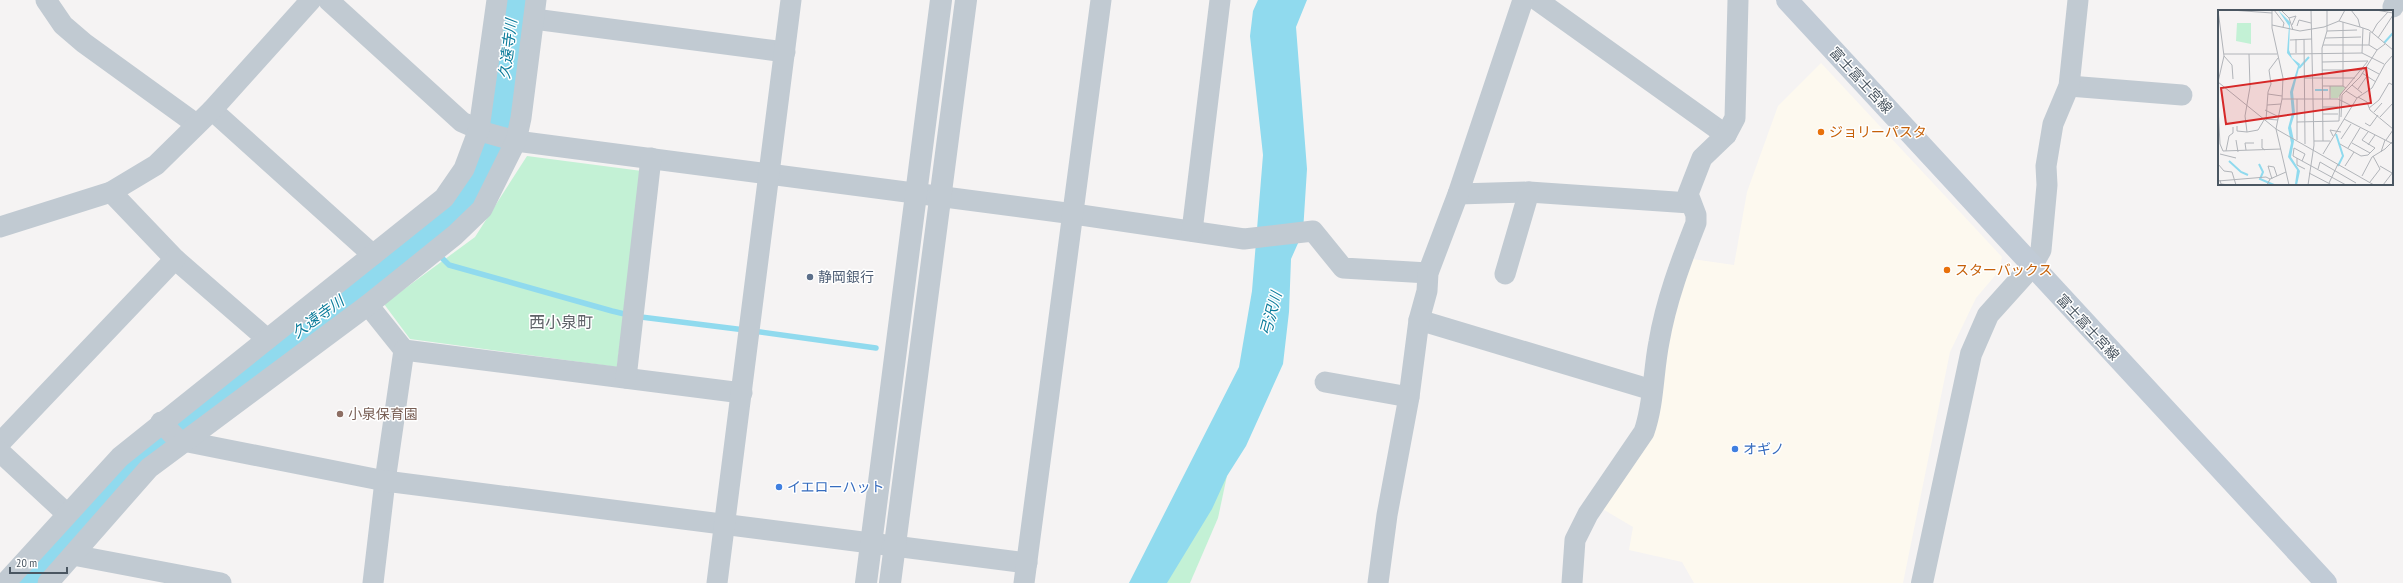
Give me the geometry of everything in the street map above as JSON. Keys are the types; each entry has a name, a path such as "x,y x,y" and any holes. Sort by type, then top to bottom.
{"main road":[{"name":"富士富士宮線","path":"1787,0 2326,583"}],"street":[{"path":"46,0 63,25 84,43 196,124"},
{"path":"2,223 111,192 156,165 196,124 212,110 311,0"},
{"path":"328,0 462,122 497,135 651,158 1074,214 1244,239 1313,231 1343,268 1428,273"},
{"path":"48,583 149,468 172,433 267,339 444,198 464,169 497,135 497,0"},
{"path":"717,583 792,0"},
{"path":"866,583 941,0"},
{"path":"890,583 966,0"},
{"path":"1024,583 1074,214 1101,0"},
{"path":"1192,231 1220,0"},
{"path":"1378,583 1387,515 1409,397 1419,320 1427,292 1428,273 1458,194 1523,0"},
{"path":"1537,0 1726,135"},
{"path":"1572,583 1575,540 1588,514 1644,432 1649,417 1659,341 1669,302 1696,223 1696,215 1690,203 1688,194 1702,158 1726,135 1735,118 1738,0"},
{"path":"1922,583 1971,354 1988,315 2032,266 2040,250 2047,186 2046,166 2053,124 2068,86 2078,0"},
{"path":"5,583 120,457 172,433 368,305 455,235 482,209 497,135 535,9 785,52"},
{"path":"2068,86 2182,95"},
{"path":"212,110 373,255"},
{"path":"626,378 651,158"},
{"path":"111,192 175,258 267,339"},
{"path":"1458,194 1529,192 1690,203"},
{"path":"1505,274 1529,192"},
{"path":"0,443 175,258"},
{"path":"368,305 404,350 742,393"},
{"path":"1419,320 1652,390"},
{"path":"373,583 385,480 404,350"},
{"path":"1325,382 1409,397"},
{"path":"172,433 385,480 1027,563"},
{"path":"0,452 67,514"},
{"path":"73,555 221,583"}],"shaded area":[{"path":"1821,63 2002,257 1999,271 1976,298 1950,352 1903,583 1694,583 1682,562 1629,550 1633,527 1601,508 1652,429 1668,328 1692,259 1734,265 1747,192 1778,106"}],"green space":[{"path":"527,156 642,171 617,367 410,339 384,304 475,237"},
{"path":"1228,471 1218,518 1190,583 1150,583"}],"water":[{"name":"弓沢川","path":"1258,0 1307,0 1296,27 1307,169 1303,232 1291,259 1289,312 1283,364 1246,446 1227,476 1212,509 1167,583 1129,583 1239,367 1252,291 1263,155 1250,36 1253,11"}],"waterway":[{"name":"久遠寺川","path":"25,583 105,494 160,439 239,373 324,314 448,219 469,193 489,155 499,123 514,0"},
{"name":"久遠寺川","path":"424,238 427,241"},
{"path":"440,256 449,265 612,311 633,316 745,330"},
{"path":"753,331 876,348"}],"place":[{"name":"ジョリーパスタ","path":"1821,132"},
{"name":"スターバックス","path":"1947,270"},
{"name":"静岡銀行","path":"810,277"},
{"name":"小泉保育園","path":"340,414"},
{"name":"オギノ","path":"1735,449"},
{"name":"イエローハット","path":"779,487"}],"district":[{"name":"西小泉町","path":"561,322"}]}
